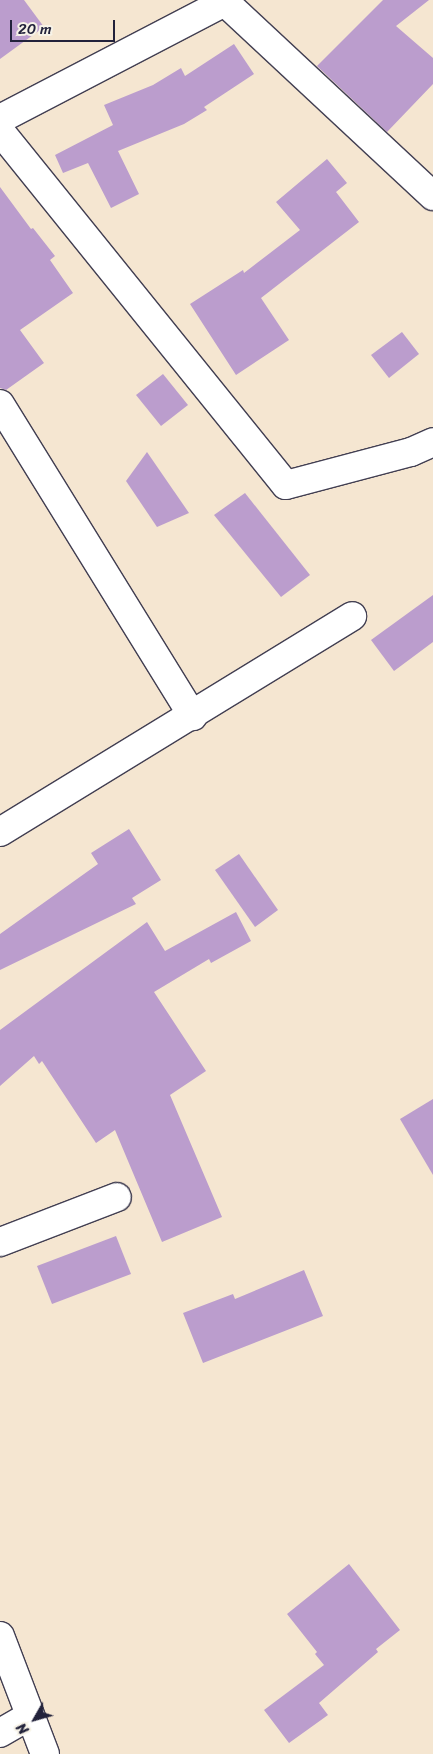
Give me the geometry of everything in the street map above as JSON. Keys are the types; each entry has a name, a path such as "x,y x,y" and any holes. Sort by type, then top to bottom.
{"street":[{"path":"0,119 228,1 433,196"},
{"path":"0,132 286,485 411,452 433,442"},
{"path":"0,404 193,716"},
{"path":"0,832 193,716 352,616"},
{"path":"0,1242 117,1197"},
{"path":"0,1636 45,1754"},
{"path":"0,1733 30,1716"}],"building":[{"path":"0,0 24,0 44,27 0,59"},
{"path":"383,0 429,0 396,26 433,58 433,84 387,132 317,66"},
{"path":"234,44 254,74 204,107 207,110 184,124 118,151 139,194 111,208 88,163 63,173 55,155 113,125 104,105 153,85 181,68 185,76"},
{"path":"327,159 347,183 336,192 359,222 261,298 289,340 236,375 190,304 243,270 244,273 300,230 276,202"},
{"path":"0,187 31,229 33,228 55,256 50,260 73,293 20,330 44,363 6,390 0,388"},
{"path":"402,332 419,354 389,378 371,355"},
{"path":"163,374 188,405 161,426 136,395"},
{"path":"147,452 189,513 157,527 126,481"},
{"path":"245,493 310,575 281,597 214,515"},
{"path":"433,595 433,642 394,671 371,640"},
{"path":"129,829 161,880 132,898 136,904 0,970 0,934 98,864 91,853"},
{"path":"239,854 278,910 255,927 215,870"},
{"path":"236,912 251,941 211,963 209,959 154,992 206,1071 170,1095 222,1217 162,1242 115,1130 96,1143 42,1061 39,1064 34,1056 0,1086 0,1030 147,922 165,951"},
{"path":"433,1099 433,1175 400,1119"},
{"path":"116,1236 131,1274 52,1304 37,1266"},
{"path":"304,1270 323,1316 203,1363 183,1313 233,1294 235,1299"},
{"path":"349,1564 400,1630 376,1649 378,1652 319,1703 328,1715 289,1743 264,1710 324,1665 315,1654 317,1652 287,1614"}]}
